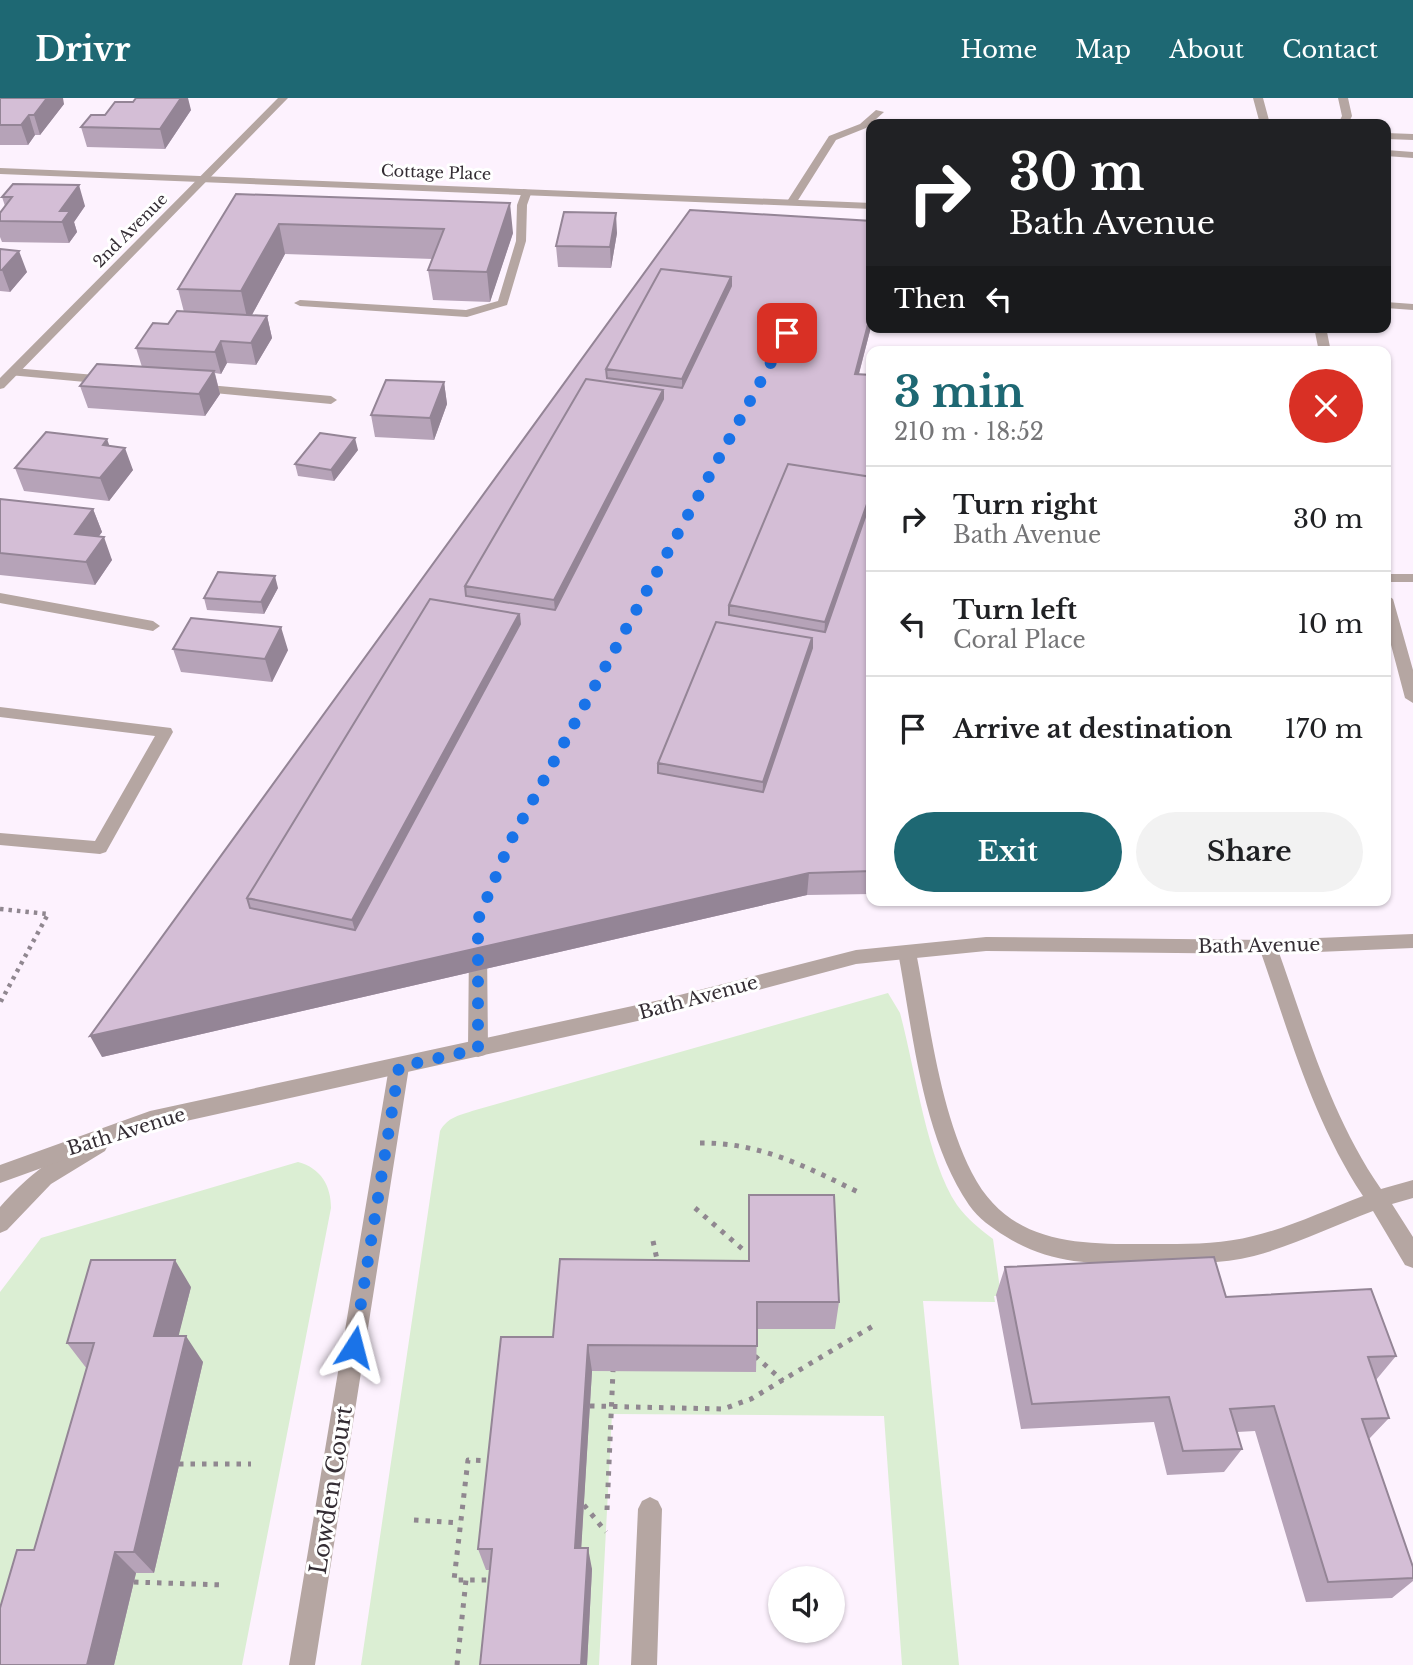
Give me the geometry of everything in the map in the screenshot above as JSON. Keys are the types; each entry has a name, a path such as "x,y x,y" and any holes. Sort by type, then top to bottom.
{"street":[{"name":"2nd Avenue","path":"0,385 283,98"},
{"path":"1258,98 1264,119"},
{"path":"1343,98 1346,119"},
{"path":"871,119 879,112"},
{"path":"791,203 832,138 866,123"},
{"path":"1391,136 1413,137"},
{"path":"1391,153 1413,155"},
{"name":"Cottage Place","path":"0,171 866,206"},
{"path":"300,303 467,314 503,303 522,241 522,205 527,191"},
{"path":"1391,305 1413,307"},
{"path":"13,372 123,382"},
{"path":"179,387 331,400"},
{"path":"1391,578 1413,578"},
{"path":"0,598 153,626"},
{"path":"1391,616 1412,689"},
{"path":"0,712 165,732 100,848 0,839"},
{"path":"478,934 478,1049"},
{"name":"Bath Avenue","path":"0,1174 150,1120 660,1008 817,965 986,944 1268,947 1413,941"},
{"path":"1268,947 1333,1125 1353,1163 1380,1201 1413,1258"},
{"path":"907,952 944,1119 960,1170 978,1202 1014,1231 1048,1248 1087,1254 1155,1254 1249,1247 1285,1237 1413,1189"},
{"name":"Lowden Court","path":"303,1665 399,1067"},
{"path":"0,1223 34,1185 58,1167 150,1120"},
{"path":"645,1665 650,1509"}],"path":[{"path":"0,909 48,914 0,1003"},
{"path":"700,1143 721,1141 760,1148 796,1161 862,1194"},
{"path":"695,1208 747,1253"},
{"path":"653,1241 658,1276"},
{"path":"590,1406 723,1409 751,1399 873,1326"},
{"path":"755,1356 783,1381"},
{"path":"497,1462 468,1460 454,1580 499,1580"},
{"path":"179,1464 251,1464"},
{"path":"584,1505 606,1532"},
{"path":"414,1520 460,1523"},
{"path":"457,1665 466,1580"},
{"path":"134,1582 225,1585"}],"green space":[{"path":"888,993 900,1013 923,1113 938,1164 957,1205 993,1239 1001,1296 994,1296 995,1302 923,1301 959,1665 902,1665 884,1416 612,1414 599,1665 361,1665 440,1131 443,1126 472,1111"},
{"path":"298,1162 319,1173 327,1185 331,1208 242,1665 0,1665 0,1292 41,1238"}],"building":[{"path":"0,98 47,98 34,115 29,115 21,125 0,125"},
{"path":"136,98 181,98 160,129 81,127 91,115 105,115 115,102 133,102"},
{"path":"13,184 79,185 60,211 70,211 62,222 0,221 0,213 12,197 2,197"},
{"path":"236,194 510,203 487,272 428,270 444,229 279,224 241,291 178,289"},
{"path":"690,210 866,221 866,332 855,374 866,375 866,476 788,464 729,605 729,615 825,632 866,514 866,871 809,873 90,1036","holes":["661,269 731,277 731,286 682,388 607,378 606,369","586,379 663,390 663,399 555,610 466,596 465,586","430,599 519,614 520,624 355,930 250,908 247,898","716,622 812,638 812,648 763,792 658,773 658,763"]},
{"path":"564,212 616,213 610,247 556,246"},
{"path":"0,249 19,251 2,270 0,270"},
{"path":"661,269 731,277 682,379 606,369"},
{"path":"177,311 267,316 251,343 221,341 215,352 136,348 153,323 168,324"},
{"path":"97,364 214,371 199,394 80,386"},
{"path":"586,379 663,390 554,600 465,586"},
{"path":"386,380 444,382 430,418 371,415"},
{"path":"46,432 107,439 103,445 125,448 100,478 15,468"},
{"path":"320,433 355,438 331,470 295,464"},
{"path":"788,464 866,476 866,507 825,622 729,605"},
{"path":"0,499 93,509 75,534 104,537 86,562 0,553"},
{"path":"218,572 275,576 261,602 204,598"},
{"path":"430,599 519,614 352,920 247,898"},
{"path":"191,618 281,627 265,659 173,649"},
{"path":"716,622 812,638 763,782 658,763"},
{"path":"749,1195 834,1195 839,1302 757,1302 757,1346 588,1345 575,1548 588,1548 581,1665 480,1665 492,1549 478,1549 501,1337 553,1337 560,1259 749,1261"},
{"path":"1214,1257 1226,1297 1371,1289 1396,1356 1368,1357 1389,1418 1362,1419 1413,1567 1413,1578 1328,1582 1274,1406 1230,1409 1242,1449 1183,1451 1169,1397 1032,1404 1005,1267"},
{"path":"91,1260 175,1260 154,1336 186,1336 134,1552 115,1552 87,1665 0,1665 0,1608 17,1550 34,1550 94,1343 67,1343"}],"route":[{"path":"354,1347 399,1067 478,1049 478,920 510,842 787,333"}]}
